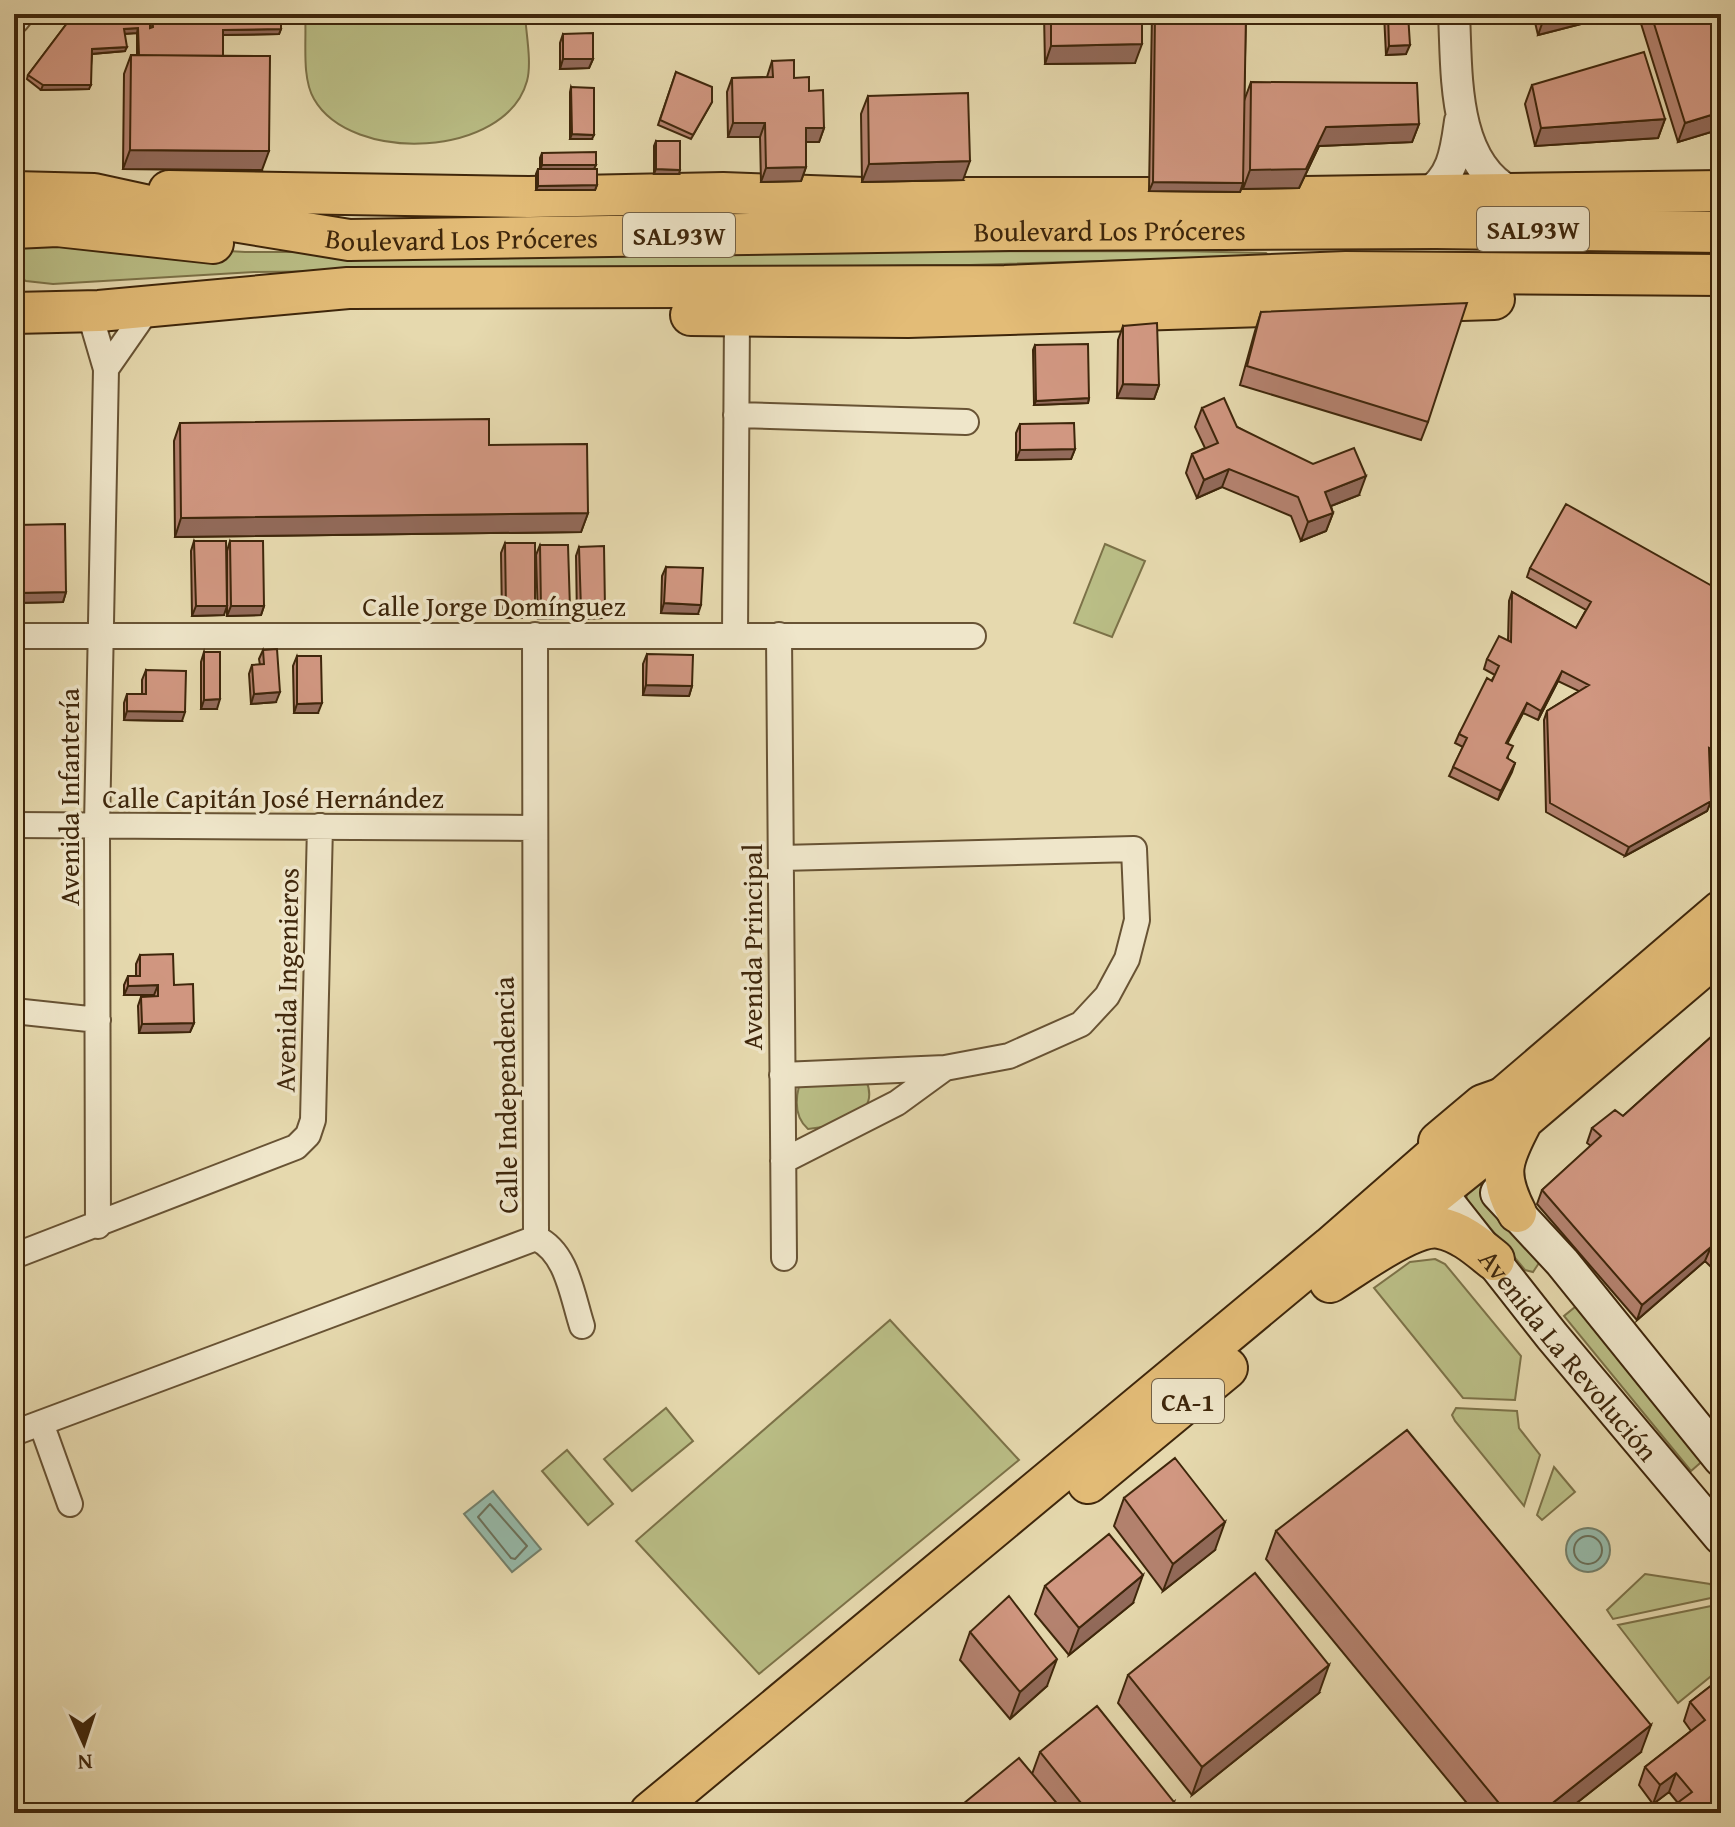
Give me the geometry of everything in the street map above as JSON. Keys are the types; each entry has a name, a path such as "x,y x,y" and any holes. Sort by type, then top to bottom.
{"highway":[{"path":"94,194 177,191 529,197 723,193 865,198 1229,198 1721,191"},
{"name":"Boulevard Los Próceres","path":"14,192 94,194 172,211 349,240 1009,230 1721,232"},
{"path":"1009,230 1118,210 1229,198"},
{"path":"14,228 57,226 244,245 349,240"},
{"name":"Boulevard Los Próceres","path":"14,313 94,311 348,288 1005,286 1346,272 1721,275"},
{"path":"14,290 68,293 230,281 348,288"},
{"path":"1005,286 1124,302 1249,307"},
{"path":"94,311 204,316 908,317 1539,296 1721,298"},
{"path":"1330,1264 1345,1225 1465,1120 1483,1105 1511,1110"},
{"name":"CA-1","path":"650,1813 927,1598 1330,1264 1429,1180 1464,1144"},
{"path":"1330,1264 1431,1228 1461,1236 1494,1260"},
{"name":"CA-1","path":"689,1813 927,1598"}],"main road":[{"name":"CA-1","path":"1511,1110 1721,910"},
{"name":"CA-1","path":"1464,1144 1721,952"},
{"path":"1511,1110 1503,1171 1506,1190 1517,1213"},
{"name":"Avenida La Revolución","path":"1464,1144 1517,1213 1562,1262 1721,1459"},
{"name":"Avenida La Revolución","path":"1429,1180 1721,1537"},
{"path":"1520,1295 1562,1262"}],"street":[{"path":"14,19 18,14"},
{"path":"1454,14 1462,111 1477,162 1492,180 1511,192"},
{"path":"1425,195 1438,187 1452,166 1462,111"},
{"name":"Avenida Infantería","path":"94,311 106,369 97,826 98,1226"},
{"path":"106,369 145,313"},
{"path":"735,635 737,315"},
{"path":"736,415 966,422"},
{"name":"Calle Independencia","path":"14,1433 536,1238 535,635"},
{"name":"Avenida Principal","path":"779,635 784,1258"},
{"name":"Calle Jorge Domínguez","path":"14,636 973,636"},
{"name":"Calle Capitán José Hernández","path":"14,825 533,828"},
{"name":"Avenida Ingenieros","path":"98,1226 296,1147 308,1135 313,1120 320,826"},
{"path":"781,858 1134,849 1137,920 1127,959 1107,996 1081,1024 1009,1056 945,1068 782,1075"},
{"path":"14,1011 98,1020"},
{"path":"783,1161 897,1103 945,1068"},
{"path":"14,1256 98,1226"},
{"path":"536,1238 549,1244 560,1261 582,1326"},
{"path":"41,1423 70,1504"}],"green space":[{"path":"305,14 525,14 529,57 527,81 513,107 490,125 460,138 426,143 392,142 360,134 333,120 314,99 307,80"},
{"path":"24,239 245,252 1177,251 1266,253 1269,256 970,265 254,272 53,284 26,281 15,274 14,247"},
{"path":"1105,544 1145,561 1112,637 1074,623"},
{"path":"809,1080 866,1080 869,1093 867,1103 853,1118 808,1129 798,1115 797,1104 799,1086"},
{"path":"1482,1185 1541,1260 1533,1272 1525,1270 1467,1200 1466,1192"},
{"path":"1435,1259 1445,1264 1521,1356 1515,1400 1463,1398 1374,1288 1410,1262"},
{"path":"1580,1303 1706,1458 1691,1471 1564,1316"},
{"path":"890,1320 1019,1460 759,1674 636,1541"},
{"path":"666,1408 693,1441 632,1491 604,1459"},
{"path":"1456,1408 1517,1411 1519,1428 1540,1455 1524,1506 1455,1421 1452,1415"},
{"path":"567,1450 613,1504 588,1525 542,1471"},
{"path":"1554,1467 1575,1492 1542,1520 1537,1515"},
{"path":"1645,1574 1710,1584 1720,1596 1613,1619 1607,1610"},
{"path":"1721,1604 1721,1668 1678,1703 1618,1625"}],"water":[{"path":"493,1491 541,1549 512,1572 464,1514"},
{"path":"1588,1528 1603,1535 1610,1550 1603,1565 1588,1572 1573,1565 1566,1550 1573,1535"}],"building":[{"path":"74,14 150,14 150,28 153,27 152,14 281,14 281,29 223,30 223,56 139,55 138,28 124,29 127,47 92,49 91,85 43,85 28,75"},
{"path":"1051,14 1142,14 1142,44 1051,46"},
{"path":"1155,14 1246,14 1243,183 1153,182"},
{"path":"1388,14 1408,14 1410,45 1389,46"},
{"path":"1542,14 1571,14 1543,21"},
{"path":"1651,14 1721,14 1721,112 1685,123"},
{"path":"593,33 593,59 563,59 563,34"},
{"path":"1644,52 1665,119 1541,128 1532,85"},
{"path":"131,55 270,56 269,151 130,150"},
{"path":"794,60 794,78 809,77 809,91 823,90 824,128 806,128 806,167 766,168 765,123 733,123 732,78 773,77 772,61"},
{"path":"676,72 712,87 712,102 693,135 660,120"},
{"path":"1251,82 1417,83 1419,124 1326,127 1306,169 1250,170"},
{"path":"571,87 594,88 594,135 572,134"},
{"path":"968,93 970,161 869,164 868,96"},
{"path":"656,141 680,141 680,170 656,169"},
{"path":"596,152 596,165 542,165 542,153"},
{"path":"538,169 597,169 597,185 538,186"},
{"path":"1467,303 1428,422 1247,366 1261,312"},
{"path":"1157,323 1159,385 1123,384 1123,326"},
{"path":"1088,344 1089,398 1036,401 1035,345"},
{"path":"1224,398 1237,427 1313,464 1354,448 1366,476 1325,492 1333,513 1308,522 1298,497 1229,469 1204,480 1192,454 1218,443 1202,408"},
{"path":"489,419 489,445 587,444 588,513 181,518 180,423"},
{"path":"1074,423 1075,449 1020,450 1020,424"},
{"path":"1566,504 1721,591 1721,754 1709,748 1711,801 1629,847 1550,803 1547,711 1589,685 1562,671 1541,711 1527,703 1506,743 1513,746 1507,758 1515,763 1501,791 1453,767 1467,738 1459,734 1487,678 1492,681 1499,666 1487,659 1499,636 1511,642 1512,592 1576,628 1591,602 1530,568"},
{"path":"65,524 66,592 17,593 16,525"},
{"path":"194,541 226,541 227,606 196,606"},
{"path":"230,541 263,541 264,606 231,606"},
{"path":"505,543 535,543 535,608 506,609"},
{"path":"540,545 568,545 570,609 541,609"},
{"path":"604,546 605,609 581,609 579,547"},
{"path":"666,567 703,568 701,605 664,603"},
{"path":"277,649 280,692 254,694 252,665 264,664 263,650"},
{"path":"204,652 220,652 220,699 204,700"},
{"path":"647,654 693,655 692,686 646,685"},
{"path":"297,656 321,656 322,703 297,704"},
{"path":"146,670 186,671 185,712 127,711 127,694 146,694"},
{"path":"173,954 174,985 193,984 194,1023 142,1024 141,997 158,996 158,985 128,986 128,976 140,976 140,955"},
{"path":"1721,1028 1721,1251 1717,1254 1711,1247 1642,1305 1542,1190 1601,1136 1592,1128 1615,1110 1623,1116"},
{"path":"1407,1430 1651,1725 1540,1813 1507,1813 1276,1531"},
{"path":"1175,1458 1225,1522 1173,1564 1124,1498"},
{"path":"1109,1534 1143,1575 1079,1628 1045,1586"},
{"path":"1255,1573 1329,1665 1202,1767 1128,1675"},
{"path":"1009,1596 1057,1659 1020,1692 970,1632"},
{"path":"1721,1678 1721,1808 1714,1813 1683,1813 1676,1804 1692,1792 1676,1773 1660,1785 1645,1767 1705,1720 1690,1702"},
{"path":"1097,1706 1174,1802 1161,1813 1089,1813 1040,1752"},
{"path":"1019,1758 1065,1813 952,1813"}]}
